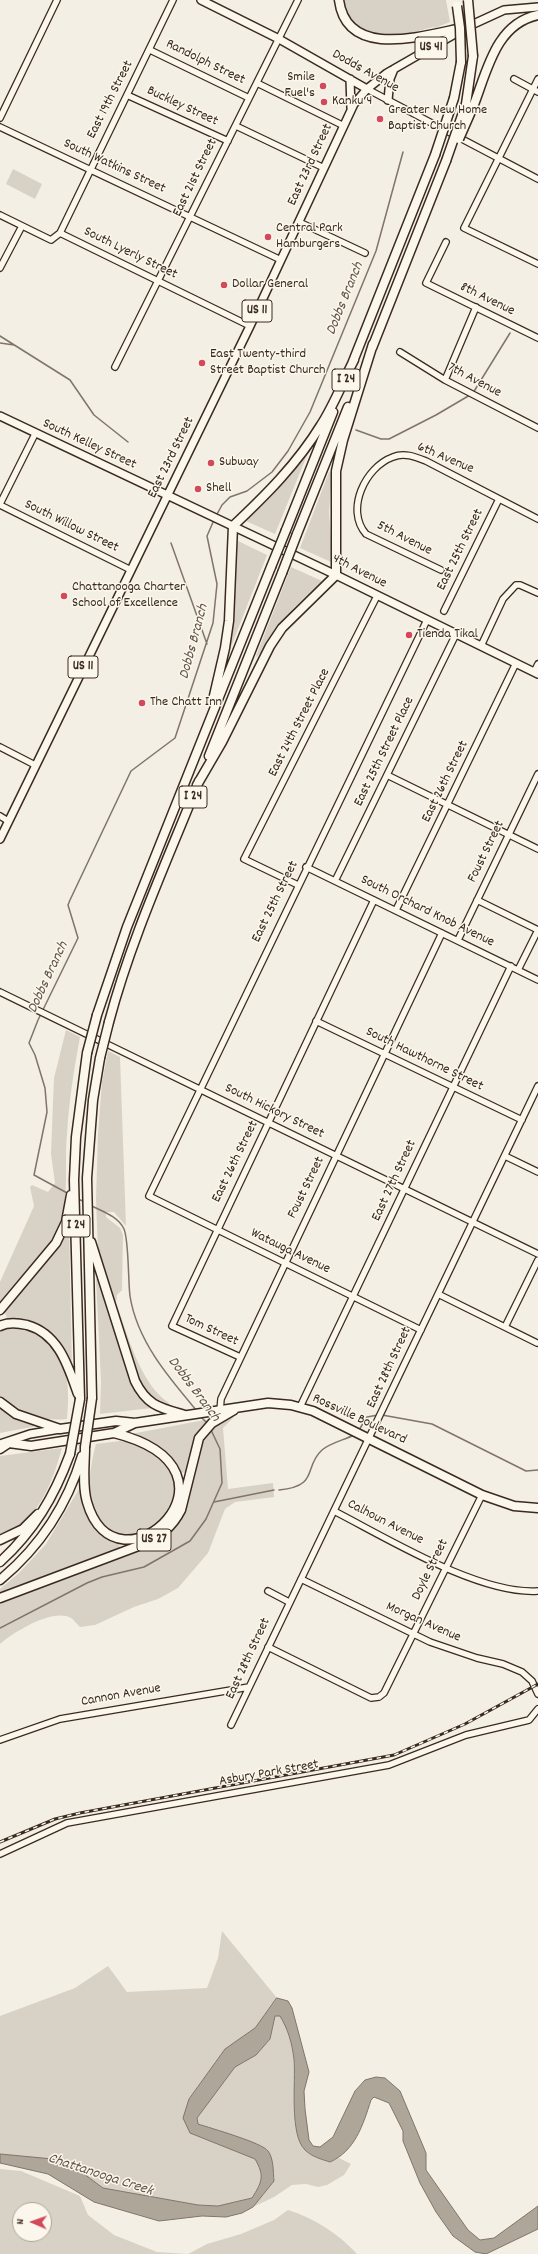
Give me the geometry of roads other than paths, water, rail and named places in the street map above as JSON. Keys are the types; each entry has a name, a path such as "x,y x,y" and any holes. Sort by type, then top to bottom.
{"highway":[{"path":"339,0 347,22 359,33 370,38 396,40 467,27"},
{"name":"I 24","path":"0,1580 28,1554 55,1519 76,1477 85,1447 92,1398 88,1228 89,1136 100,1058 125,966 416,234 436,185 448,161 469,105 473,56 468,0"},
{"name":"I 24","path":"0,1562 26,1535 49,1503 70,1454 80,1399 74,1180 76,1137 87,1053 97,1015 127,927 435,155 454,98 461,62 460,28 456,3"},
{"path":"469,105 502,36 516,23 538,16"},
{"path":"197,785 222,742 270,646 282,628 336,575 336,471 343,440 373,344"},
{"path":"207,725 225,648 229,621 233,526 286,474 308,446 322,424 354,360"},
{"path":"0,1310 56,1243 62,1233 74,1180"},
{"path":"88,1228 140,1393 144,1398 161,1408 195,1415"},
{"path":"0,1326 8,1324 22,1324 38,1328 49,1337 56,1345 66,1362 80,1399"},
{"name":"US 27","path":"0,1402 16,1414 60,1429"},
{"name":"Rossville Boulevard","path":"60,1429 116,1421 135,1423 268,1403 300,1407 313,1411 482,1495 514,1506 538,1508"},
{"name":"US 27","path":"0,1598 141,1545 163,1534 178,1517 181,1510 198,1438 212,1423 237,1408"},
{"name":"Rossville Boulevard","path":"9,1443 31,1446 114,1433 135,1423"},
{"path":"85,1447 84,1487 91,1515 102,1529 120,1538 128,1540 145,1536 163,1526 175,1509 180,1495 177,1477 170,1463 156,1449 129,1437 114,1433"},
{"path":"0,1449 9,1443"},
{"path":"0,1540 23,1529 49,1503"}],"main road":[{"name":"Dodds Avenue","path":"201,0 279,39 366,88"},
{"name":"US 41","path":"366,88 394,69 467,27 504,10 538,7"},
{"path":"388,100 388,85 394,69"},
{"path":"350,79 352,96 351,111"},
{"name":"East 23rd Street","path":"0,839 282,260 351,111 366,88"},
{"name":"South Kelley Street","path":"0,416 117,473 168,495"},
{"name":"4th Avenue","path":"168,495 536,673"},
{"name":"Rossville Boulevard","path":"0,1444 9,1443 30,1434 60,1429"}],"street":[{"path":"0,118 57,0"},
{"name":"East 19th Street","path":"60,233 90,168 150,50 173,0"},
{"name":"East 21st Street","path":"116,367 298,0"},
{"name":"Randolph Street","path":"150,50 250,98"},
{"path":"514,79 535,91"},
{"path":"538,79 535,91 498,159 464,228 538,264"},
{"name":"Randolph Street","path":"257,83 344,126"},
{"name":"Dodds Avenue","path":"366,88 538,179"},
{"name":"Buckley Street","path":"127,95 228,141"},
{"name":"Buckley Street","path":"236,126 324,168"},
{"name":"South Watkins Street","path":"0,127 90,168 282,260"},
{"path":"0,215 51,240 60,233"},
{"path":"299,222 365,253"},
{"path":"0,268 22,226"},
{"name":"South Lyerly Street","path":"60,233 250,326"},
{"name":"8th Avenue","path":"446,242 426,283 538,338"},
{"path":"445,380 476,307"},
{"name":"7th Avenue","path":"400,352 445,380 538,428"},
{"path":"0,505 35,434"},
{"name":"6th Avenue","path":"360,526 358,504 366,482 374,470 394,456 415,456 538,520"},
{"name":"East 25th Street","path":"444,611 499,499"},
{"name":"South Willow Street","path":"0,505 131,570"},
{"name":"5th Avenue","path":"360,526 366,534 440,570"},
{"path":"481,646 503,599 516,585 538,593"},
{"name":"East 24th Street Place","path":"298,885 244,859 377,596"},
{"name":"East 25th Street","path":"149,1196 306,867 427,620"},
{"name":"East 25th Street Place","path":"336,881 456,634"},
{"name":"East 26th Street","path":"396,910 516,663"},
{"path":"536,673 538,664"},
{"path":"0,747 35,765"},
{"name":"Foust Street","path":"458,940 538,774"},
{"path":"387,775 538,849"},
{"path":"0,816 8,820"},
{"name":"South Orchard Knob Avenue","path":"306,867 538,980"},
{"name":"East 26th Street","path":"172,1326 374,900"},
{"path":"477,900 538,930 518,970"},
{"name":"Foust Street","path":"220,1411 221,1399 284,1262 442,933"},
{"name":"East 27th Street","path":"300,1407 511,966"},
{"name":"South Hickory Street","path":"0,992 538,1254"},
{"name":"South Hawthorne Street","path":"316,1021 522,1120"},
{"name":"East 28th Street","path":"231,1724 537,1089"},
{"path":"505,1156 538,1172"},
{"name":"Watauga Avenue","path":"149,1196 421,1330"},
{"path":"505,1327 538,1260"},
{"path":"438,1294 537,1343"},
{"name":"Tom Street","path":"172,1326 240,1357"},
{"name":"Doyle Street","path":"268,1647 371,1698 379,1697 384,1693 445,1567 482,1495"},
{"name":"Calhoun Avenue","path":"334,1511 445,1567 488,1584 509,1589 538,1591"},
{"name":"Morgan Avenue","path":"301,1579 430,1642 518,1670 526,1675 535,1686 538,1694"},
{"path":"268,1591 289,1602"},
{"name":"Cannon Avenue","path":"0,1740 60,1719 249,1687"},
{"name":"Asbury Park Street","path":"0,1854 67,1823 389,1765 466,1735 529,1720 538,1709"}],"waterway":[{"name":"Dobbs Branch","path":"216,516 222,505 230,497 247,491 272,472 288,451 310,412 376,251 403,152"},
{"path":"473,393 510,333"},
{"path":"0,336 70,380 94,415 128,442"},
{"path":"0,343 14,345"},
{"path":"356,430 381,439 389,439 436,415 470,395"},
{"name":"Dobbs Branch","path":"69,1194 34,1175 47,1112 45,1088 35,1055 29,1043 38,1020 78,938 68,905 131,771 175,738 213,623 217,584 207,536 214,520"},
{"path":"171,543 207,644"},
{"name":"Dobbs Branch","path":"78,1199 85,1202"},
{"name":"Dobbs Branch","path":"90,1205 114,1217 124,1229 127,1242 130,1296 139,1328 165,1372 197,1411"},
{"path":"359,1430 367,1417 378,1415"},
{"path":"382,1415 432,1424 526,1471 538,1470"},
{"name":"Dobbs Branch","path":"200,1416 207,1423"},
{"name":"Dobbs Branch","path":"0,1628 87,1583 102,1577 144,1567 190,1541 206,1519 222,1483 220,1449 211,1430"},
{"path":"279,1490 292,1488 306,1480 316,1456 322,1450 333,1443 354,1435"},
{"path":"214,1502 274,1490"}],"railway":[{"path":"0,1842 55,1819 80,1813 394,1755 465,1724 538,1684"}],"place":[{"name":"Smile Fuel's","path":"323,86"},
{"name":"Kanku 4","path":"324,102"},
{"name":"Greater New Home Baptist Church","path":"380,119"},
{"name":"Central Park Hamburgers","path":"268,237"},
{"name":"Dollar General","path":"224,285"},
{"name":"East Twenty-third Street Baptist Church","path":"202,363"},
{"name":"Subway","path":"211,463"},
{"name":"Shell","path":"198,489"},
{"name":"Chattanooga Charter School of Excellence","path":"64,596"},
{"name":"Tienda Tikal","path":"409,635"},
{"name":"The Chatt Inn","path":"142,703"}],"water label":[{"name":"Chattanooga Creek","path":"100,2176"}]}
